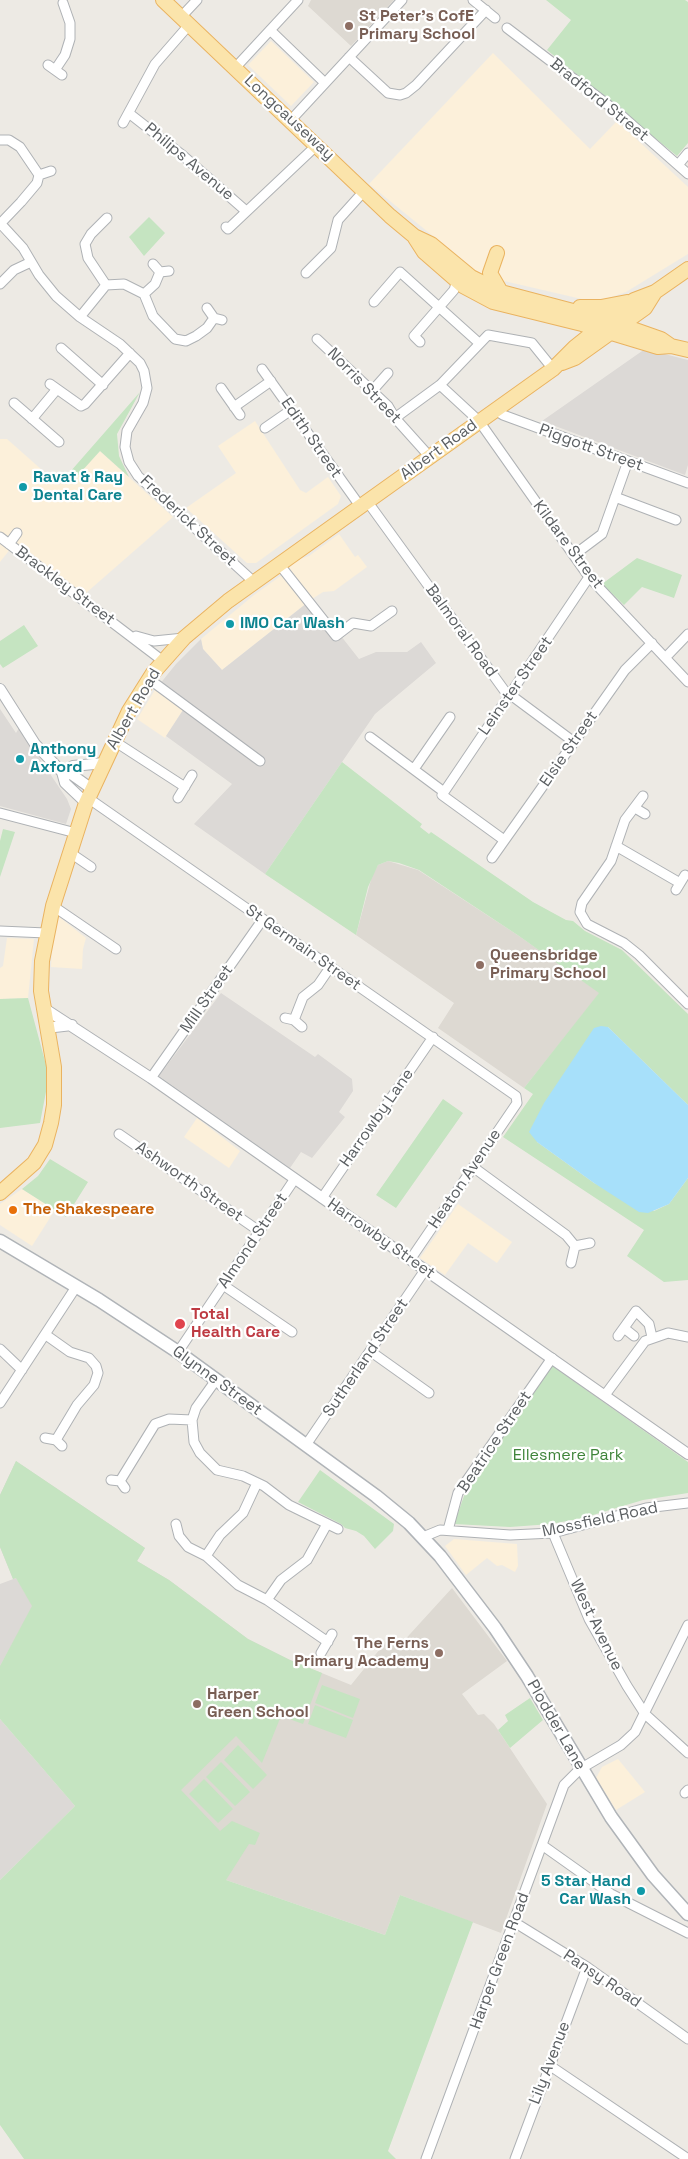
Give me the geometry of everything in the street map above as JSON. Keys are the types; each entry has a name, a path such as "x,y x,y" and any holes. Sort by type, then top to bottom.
{"main road":[{"name":"Longcauseway","path":"163,0 414,236 424,252 493,302 600,331"},
{"path":"497,253 490,273 501,292"},
{"path":"542,303 596,308 634,300 656,292 688,269"},
{"name":"Longcauseway","path":"461,280 542,303 600,331"},
{"path":"600,331 645,308 656,292"},
{"path":"600,331 634,300"},
{"path":"542,303 600,331 658,347 671,346 688,350"},
{"name":"Albert Road","path":"0,1193 34,1163 45,1145 55,1086 42,1006 42,961 46,933 69,852 89,797 114,741 149,679 184,638 215,611 556,366 570,351 600,331"},
{"name":"Glynne Street","path":"0,1241 178,1352 376,1496 423,1537"},
{"name":"Plodder Lane","path":"423,1537 463,1586 512,1652 580,1769 642,1862 688,1914"}],"street":[{"path":"53,0 64,1 70,23 70,40 65,55 55,70"},
{"name":"Philips Avenue","path":"124,123 155,64 197,0"},
{"path":"236,68 298,0"},
{"path":"291,120 402,0"},
{"path":"473,0 495,18"},
{"path":"349,57 388,93 400,95 406,93 422,79 486,10"},
{"name":"Bradford Street","path":"507,28 620,114 688,174"},
{"path":"270,30 325,83"},
{"name":"Philips Avenue","path":"130,114 182,154 246,211"},
{"path":"0,140 9,140 20,147 39,175"},
{"name":"Philips Avenue","path":"226,227 228,229 317,145"},
{"path":"678,165 688,153"},
{"path":"39,175 51,171"},
{"path":"0,223 22,202 36,183 39,175"},
{"path":"306,272 332,248 338,220 365,190"},
{"path":"106,285 88,258 85,244 91,234 110,218"},
{"name":"Frederick Street","path":"0,223 15,237 56,296 80,318 130,353 144,370 147,388 143,403 127,431 125,447 129,462 138,476 254,582"},
{"path":"0,284 14,270 31,262"},
{"path":"144,294 165,272 154,264"},
{"path":"374,302 400,272 479,343"},
{"path":"420,342 414,336 461,280"},
{"path":"80,318 106,285 124,284 144,294 152,316 175,339 186,341 196,336 218,319 207,308"},
{"path":"395,418 440,385 479,343 490,334 532,343 556,366"},
{"name":"Norris Street","path":"317,339 388,406 395,418 430,457"},
{"path":"61,348 102,385"},
{"path":"32,419 54,386 81,406 86,404 130,353"},
{"name":"Edith Street","path":"262,369 363,504"},
{"path":"372,391 388,373"},
{"path":"234,407 271,381"},
{"name":"Kildare Street","path":"440,385 479,421 590,577 688,682"},
{"path":"221,388 240,415"},
{"path":"14,403 59,442"},
{"path":"265,428 291,410"},
{"name":"Piggott Street","path":"495,410 688,484"},
{"path":"574,555 602,534 628,461"},
{"path":"615,497 646,513 676,520"},
{"name":"Balmoral Road","path":"363,504 486,668 510,696 574,742"},
{"path":"9,544 17,533"},
{"name":"Brackley Street","path":"0,537 163,661"},
{"path":"279,564 336,636 353,623 370,626 392,611"},
{"name":"Leinster Street","path":"443,793 590,577"},
{"path":"666,657 688,634"},
{"name":"Brackley Street","path":"130,635 154,641 184,638"},
{"name":"Elsie Street","path":"492,858 625,670 652,643"},
{"path":"149,679 260,761"},
{"path":"0,689 36,744 62,772 65,783 89,797"},
{"path":"414,769 450,716"},
{"path":"370,737 504,840"},
{"path":"114,741 185,787"},
{"path":"62,772 73,766 104,764"},
{"path":"62,772 71,774 89,797"},
{"path":"178,798 192,775"},
{"path":"643,796 625,820 608,868 582,903 582,917 587,924 629,946 656,970 688,1004"},
{"name":"St Germain Street","path":"89,797 433,1037 517,1098"},
{"path":"635,808 645,814"},
{"path":"0,812 76,833"},
{"path":"616,846 680,882"},
{"path":"69,852 91,867"},
{"path":"53,906 116,949"},
{"name":"Mill Street","path":"151,1078 263,919"},
{"path":"0,931 46,933"},
{"path":"302,1027 289,1019 303,997 321,981 331,966"},
{"name":"Harrowby Street","path":"42,1006 151,1078 294,1180 688,1454"},
{"path":"46,1028 72,1025"},
{"name":"Harrowby Lane","path":"322,1198 433,1037"},
{"name":"Heaton Avenue","path":"410,1260 517,1103 517,1098"},
{"name":"Ashworth Street","path":"119,1134 259,1231"},
{"path":"473,1167 537,1209 566,1235 575,1246 572,1263"},
{"name":"Almond Street","path":"178,1352 294,1180"},
{"path":"575,1246 590,1243"},
{"name":"Sutherland Street","path":"306,1445 425,1270"},
{"path":"223,1285 285,1322 292,1332"},
{"path":"0,1403 76,1287"},
{"path":"618,1336 636,1311 649,1324 652,1337"},
{"path":"624,1328 634,1336"},
{"path":"605,1395 639,1348 652,1337 668,1333 688,1337"},
{"path":"45,1438 59,1443 77,1405 94,1385 98,1373 94,1362 89,1358 70,1352 46,1335"},
{"path":"0,1349 22,1370"},
{"path":"370,1351 429,1392"},
{"name":"Beatrice Street","path":"448,1530 458,1493 552,1358"},
{"path":"216,1380 196,1408 192,1420 194,1442 200,1454 218,1470 257,1482 289,1505 338,1529"},
{"path":"119,1483 155,1424 169,1419 192,1420"},
{"path":"206,1556 220,1535 243,1513 257,1482"},
{"name":"Mossfield Road","path":"423,1537 436,1530 510,1535 554,1533 646,1508 688,1503"},
{"path":"176,1524 175,1539 206,1556 238,1585 330,1638 321,1653"},
{"path":"267,1600 281,1580 307,1560 327,1524"},
{"name":"West Avenue","path":"554,1533 589,1620 627,1686 645,1714 688,1753"},
{"name":"Harper Green Road","path":"426,2159 564,1785 580,1769 621,1746 635,1732 688,1625"},
{"path":"542,1845 611,1894 688,1933"},
{"name":"Pansy Road","path":"514,1922 587,1967 688,2039"},
{"name":"Lily Avenue","path":"515,2159 587,1967"},
{"path":"549,2065 688,2159"}],"shaded area":[{"name":"St Peter's CofE Primary School","path":"311,0 394,0 351,46 308,6"},
{"path":"271,41 314,82 291,106 248,65"},
{"path":"493,53 590,149 617,121 688,187 688,254 626,292 606,299 590,301 487,277 476,271 369,184"},
{"path":"645,349 688,360 688,465 685,475 542,421"},
{"path":"255,421 300,490 306,493 328,477 341,496 338,504 256,563 247,563 186,508 236,473 218,446"},
{"path":"0,439 7,439 59,485 63,480 66,483 72,481 100,451 173,517 86,593 81,594 15,543 0,562"},
{"path":"339,534 355,557 358,555 367,567 334,591 323,592 312,599 222,670 203,649 201,639 254,595 282,575 297,560 309,556"},
{"path":"312,599 359,659 376,652 407,652 421,642 436,663 375,714 265,874 194,824 232,784 166,736 183,710 155,690 176,664 201,639 203,649 222,670"},
{"path":"155,690 183,710 165,738 137,719"},
{"name":"Anthony Axford","path":"0,709 16,733 19,728 67,799 71,809 66,824 0,806"},
{"name":"Queensbridge Primary School","path":"388,861 418,870 519,936 600,993 524,1088 438,1028 454,1003 356,935 372,876 378,865"},
{"path":"58,916 86,938 83,949 82,969 51,967 52,947"},
{"path":"7,938 34,939 28,998 0,999 0,968 3,966"},
{"path":"221,993 315,1057 318,1054 352,1079 353,1091 339,1112 345,1117 312,1158 301,1152 290,1168 159,1076"},
{"path":"197,1118 240,1151 229,1168 184,1137"},
{"path":"22,1189 55,1210 32,1246 0,1225 0,1204"},
{"path":"458,1204 512,1242 497,1263 468,1243 445,1275 420,1258"},
{"name":"Harper Green School","path":"16,1461 145,1548 137,1561 169,1580 248,1639 290,1660 351,1685 388,1639 400,1645 452,1588 507,1661 462,1694 478,1715 484,1714 494,1724 547,1804 501,1933 400,1895 385,1935 226,1880 0,1666 32,1606 16,1578 13,1579 0,1547 0,1495"},
{"path":"454,1539 517,1544 518,1566 515,1572 502,1565 497,1566 487,1558 466,1575 445,1546"},
{"path":"16,1578 33,1606 0,1666 0,1584"},
{"path":"0,1719 75,1806 0,1880"},
{"path":"618,1759 645,1792 616,1810 596,1778 602,1767"}],"green space":[{"path":"546,0 685,0 688,2 688,143 677,156 547,50 571,20"},
{"path":"149,217 165,233 144,256 129,237"},
{"path":"140,392 117,434 119,456 129,477 100,451 72,482 66,483 63,480"},
{"path":"637,558 682,575 674,598 642,587 624,605 602,584"},
{"path":"24,625 38,646 3,668 0,664 0,641"},
{"path":"342,762 422,824 420,827 429,834 431,832 533,902 566,920 573,921 585,931 622,950 688,1014 688,1105 608,1027 537,1142 594,1183 654,1211 669,1204 688,1178 688,1280 664,1282 627,1256 644,1230 503,1137 533,1094 524,1088 599,993 519,936 419,870 388,861 378,865 368,887 356,935 265,874"},
{"path":"3,829 15,832 0,877 0,841"},
{"path":"28,998 49,1076 40,1123 0,1128 0,999"},
{"path":"443,1099 463,1113 396,1208 376,1195"},
{"path":"50,1159 88,1182 66,1217 22,1189 38,1176"},
{"name":"Ellesmere Park","path":"551,1365 688,1462 688,1493 643,1500 583,1518 551,1524 510,1527 454,1524 464,1496"},
{"path":"16,1461 145,1548 137,1561 169,1580 248,1639 290,1660 322,1673 303,1724 281,1716 262,1763 236,1736 181,1790 220,1831 232,1821 260,1833 255,1845 249,1844 226,1880 385,1935 400,1895 473,1922 388,2151 396,2159 24,2159 0,2125 0,1880 75,1806 0,1719 0,1666 32,1606 16,1578 13,1579 0,1547 0,1495"},
{"path":"320,1470 394,1524 393,1531 375,1549 364,1536 356,1531 345,1528 341,1524 298,1502"},
{"path":"322,1685 360,1699 353,1718 315,1703"},
{"path":"530,1698 543,1720 510,1748 498,1730 508,1721 505,1715"},
{"path":"315,1705 353,1720 346,1738 308,1724"},
{"path":"238,1745 267,1775 253,1789 224,1760"},
{"path":"221,1762 250,1792 235,1806 206,1777"},
{"path":"204,1779 233,1809 218,1823 189,1794"}],"water":[{"path":"608,1027 688,1105 688,1178 669,1204 648,1213 639,1212 594,1183 537,1142 529,1132 544,1103 594,1028"}],"place":[{"name":"St Peter's CofE Primary School","path":"349,26"},
{"name":"Ravat & Ray Dental Care","path":"23,487"},
{"name":"IMO Car Wash","path":"230,624"},
{"name":"Anthony Axford","path":"20,759"},
{"name":"Queensbridge Primary School","path":"480,965"},
{"name":"The Shakespeare","path":"13,1210"},
{"name":"Total Health Care","path":"180,1324"},
{"name":"The Ferns Primary Academy","path":"439,1653"},
{"name":"Harper Green School","path":"197,1704"},
{"name":"5 Star Hand Car Wash","path":"641,1891"}]}
